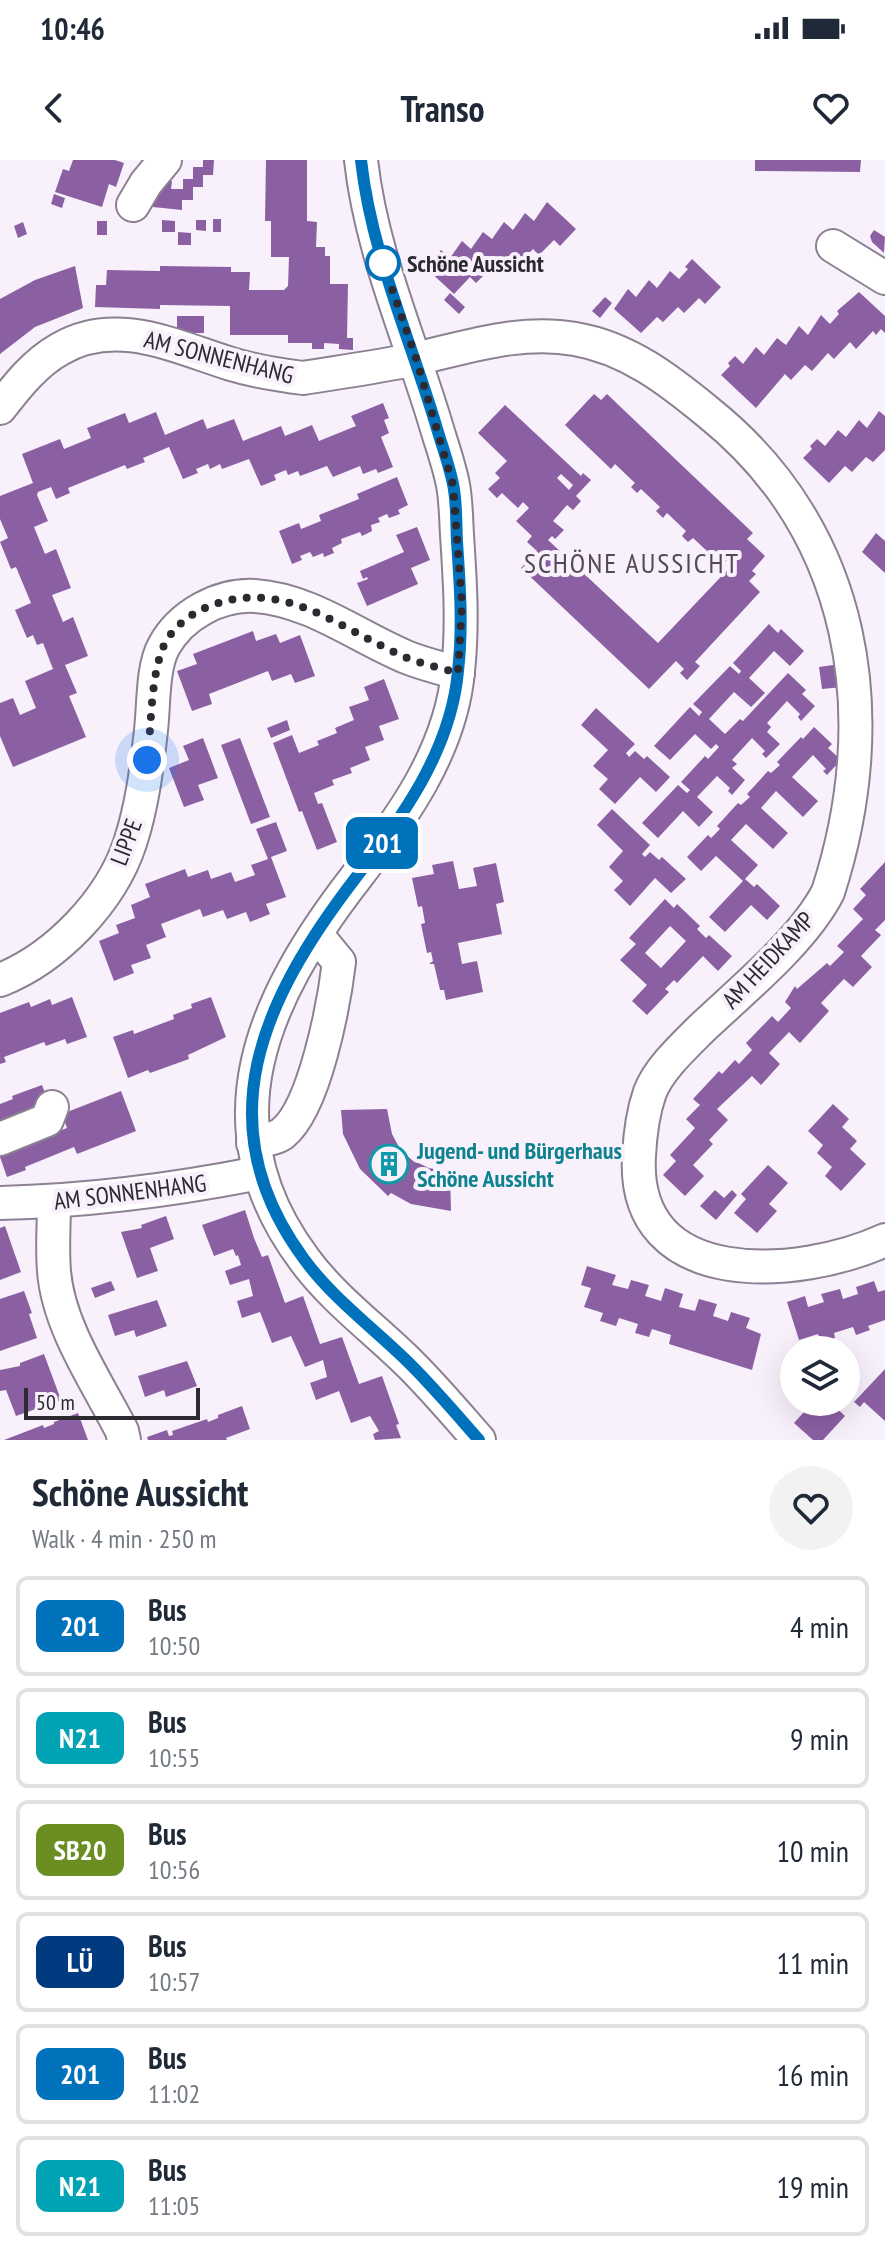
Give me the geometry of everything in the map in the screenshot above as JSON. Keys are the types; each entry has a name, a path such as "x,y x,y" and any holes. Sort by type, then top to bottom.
{"street":[{"path":"133,205 165,160"},
{"path":"361,160 378,249 416,358 453,485 462,604 458,673 446,724 430,767 388,836 316,934 266,1028 252,1101 256,1158 279,1220 305,1261 412,1366 479,1440"},
{"path":"833,246 885,278"},
{"name":"AM SONNENHANG","path":"0,408 25,377 61,348 94,336 133,335 231,364 303,378 416,358"},
{"name":"AM HEIDKAMP","path":"416,358 525,335 575,338 620,351 669,380 723,424 765,464 828,551 849,597 863,647 867,677 868,754 850,835 827,893 803,928 681,1049 651,1089 640,1134 637,1176 649,1213 668,1240 684,1250 723,1264 778,1267 810,1262 885,1240"},
{"name":"LIPPE","path":"0,980 19,972 56,948 95,907 121,863 130,844 143,790 155,682 162,648 183,619 225,599 253,596 288,602 328,617 406,657 458,673"},
{"name":"AM SONNENHANG","path":"0,1203 54,1202 187,1188 256,1158 301,1113 311,1086 336,991 339,962 316,934"},
{"path":"0,1139 47,1120 52,1107"},
{"path":"54,1202 54,1273 61,1303 71,1333 124,1440"}],"building":[{"path":"73,160 115,160 124,163 116,187 109,184 102,207 55,192 63,169 69,171"},
{"path":"203,160 214,160 213,175 203,175 203,187 193,187 193,200 182,200 182,210 153,207 154,180 172,181 171,189 183,189 183,179 193,179 193,167 203,167"},
{"path":"266,160 307,160 307,221 317,222 316,247 325,247 325,256 330,256 330,284 348,284 347,338 353,338 353,350 339,349 339,344 324,343 324,349 312,349 312,343 288,343 288,335 230,335 230,306 160,305 160,309 95,307 96,285 106,285 107,270 160,271 160,266 231,267 231,272 250,272 249,290 284,290 288,286 289,257 271,257 271,221 265,221"},
{"path":"755,160 861,160 860,172 755,171"},
{"path":"54,194 65,198 62,208 51,204"},
{"path":"547,202 576,229 560,246 554,240 539,255 533,249 518,265 512,259 497,274 491,268 476,283 470,277 454,294 428,270 441,250 450,258 462,241 471,249 483,232 492,239 504,222 513,230 525,213 534,221"},
{"path":"213,219 221,219 221,232 213,232"},
{"path":"162,220 175,221 175,232 162,232"},
{"path":"196,220 206,220 206,231 196,230"},
{"path":"97,221 107,221 107,235 97,235"},
{"path":"23,222 27,234 18,238 14,226"},
{"path":"874,230 885,237 884,253 872,242 870,236"},
{"path":"178,232 191,233 191,245 178,245"},
{"path":"692,259 721,287 705,304 699,298 684,313 678,307 663,322 657,317 641,333 614,309 628,289 636,297 649,280 657,288 670,271 679,279"},
{"path":"75,266 83,308 35,327 0,354 0,299 35,280"},
{"path":"859,292 885,316 885,333 881,329 876,335 873,331 856,349 850,342 834,359 828,353 812,371 805,365 791,380 785,374 756,408 721,375 735,356 743,364 756,347 764,355 777,338 786,345 799,326 808,335 821,315 830,324 839,314 837,311"},
{"path":"450,293 465,307 459,314 444,300"},
{"path":"605,297 612,303 600,318 592,311"},
{"path":"177,316 204,316 204,333 177,333"},
{"path":"594,394 601,400 607,394 753,533 747,539 765,556 752,571 756,574 749,581 760,592 695,662 700,666 687,680 680,673 684,669 676,661 649,689 521,568 537,551 527,542 532,536 516,521 529,508 523,502 518,508 502,493 497,498 488,489 500,478 495,473 507,461 478,433 505,405 581,476 583,473 591,480 576,496 581,501 573,510 567,505 553,521 564,530 555,539 552,536 548,540 658,643 734,563 729,558 722,565 693,538 688,542 682,536 686,531 667,513 663,518 656,511 660,507 641,489 637,493 631,487 635,483 615,464 611,469 565,425","holes":["561,474 573,485 569,490 557,478"]},
{"path":"383,403 389,418 384,420 389,433 381,437 393,467 378,473 376,469 363,474 360,466 333,477 327,466 300,476 298,471 288,475 286,470 274,475 276,480 261,486 249,459 222,469 220,464 210,469 208,464 196,469 198,473 183,479 169,447 143,458 145,462 127,469 125,465 68,488 70,493 56,499 51,487 38,492 48,521 34,527 45,554 56,549 71,588 52,595 63,622 73,617 88,656 65,665 77,693 69,696 86,737 13,767 0,736 0,703 13,698 20,715 36,708 25,681 53,669 43,643 37,645 33,635 27,638 15,610 31,603 16,567 11,569 0,542 8,538 0,519 0,496 33,483 22,454 60,439 64,449 91,438 87,428 125,413 129,423 156,412 165,435 203,419 207,429 234,419 243,441 281,426 285,436 312,425 319,441 356,426 351,416"},
{"path":"879,411 885,416 885,450 873,462 866,457 852,472 845,466 829,483 803,458 817,439 825,446 838,430 846,437 859,420 867,428"},
{"path":"397,477 408,505 398,510 400,514 378,518 380,522 371,525 372,531 362,536 360,532 341,539 342,543 332,548 334,553 313,557 310,552 292,564 279,531 299,523 301,529 321,521 319,515 359,499 357,494"},
{"path":"417,527 430,560 411,568 418,584 367,606 357,583 368,579 363,579 360,571 404,552 396,535"},
{"path":"876,533 885,541 885,573 862,552"},
{"path":"769,624 778,633 781,629 804,651 790,666 774,651 749,678 765,693 751,707 734,692 709,719 725,734 740,719 743,721 788,673 806,690 802,694 815,706 801,721 798,717 800,714 787,701 767,723 771,727 767,732 780,744 766,758 762,754 765,751 752,738 732,760 737,764 732,768 745,780 732,795 728,791 730,788 717,776 697,797 713,812 699,827 683,811 658,838 642,823 678,785 687,793 690,790 681,782 705,756 708,759 719,747 716,744 711,749 695,734 670,760 654,746 690,707 699,716 702,712 693,704 730,666 739,674 741,671 733,663"},
{"path":"253,631 256,641 276,634 280,643 300,635 315,676 295,683 291,674 272,681 268,671 209,694 212,704 192,711 177,671 197,664 193,654"},
{"path":"840,664 843,687 822,689 819,667"},
{"path":"384,679 399,719 379,726 384,740 365,747 370,760 350,768 352,773 332,780 334,785 314,793 318,804 322,803 337,842 317,850 273,743 292,735 299,753 319,745 317,741 337,733 335,728 354,720 349,707 369,700 364,687"},
{"path":"596,708 635,744 626,753 629,757 635,751 644,759 647,756 670,777 656,792 640,777 615,804 599,789 608,779 593,766 608,750 581,725"},
{"path":"287,720 290,730 271,738 267,728"},
{"path":"814,727 832,744 828,748 841,760 827,775 823,771 826,769 813,755 792,777 818,801 803,817 776,791 761,808 788,833 773,849 746,824 731,840 758,865 745,879 754,887 757,884 780,906 767,920 751,905 725,932 709,917 743,881 716,856 701,871 687,857 708,835 711,838 720,829 717,826 738,803 741,805 750,797 747,794 768,771 771,773 780,765 777,762"},
{"path":"203,738 218,778 198,785 204,800 184,807 169,768 189,760 183,746"},
{"path":"240,738 270,817 251,824 221,745"},
{"path":"612,809 650,845 642,854 645,857 650,852 659,860 662,857 686,879 671,893 655,878 630,906 614,890 623,881 609,867 623,851 597,825"},
{"path":"276,822 287,851 271,857 286,897 266,904 270,914 250,922 246,912 227,919 223,910 203,917 200,909 161,924 166,937 146,945 151,958 131,965 134,973 114,981 99,941 119,933 116,925 135,918 131,905 150,897 145,884 185,869 188,877 208,870 211,879 231,872 235,882 255,875 251,865 268,859 256,829"},
{"path":"453,861 459,889 477,886 473,868 496,863 504,902 496,904 502,934 458,943 462,964 477,961 483,992 446,1000 444,990 440,990 434,964 429,964 433,961 431,952 427,953 421,924 425,923 422,906 418,907 412,878 434,874 432,865"},
{"path":"885,862 885,920 875,930 881,935 861,956 872,967 853,987 844,979 837,986 821,1003 829,1011 800,1043 789,1032 769,1053 780,1064 761,1085 752,1076 717,1109 728,1120 709,1140 713,1144 693,1165 704,1176 685,1196 663,1175 676,1161 670,1155 695,1128 686,1119 700,1105 693,1099 719,1071 722,1074 735,1060 739,1064 752,1050 746,1043 772,1016 778,1022 791,1008 785,1002 795,986 797,989 844,952 837,946 863,919 853,909 866,895 860,889"},
{"path":"665,899 674,908 677,904 700,926 697,929 706,938 709,935 732,956 718,971 703,956 677,983 674,980 665,989 669,992 647,1015 632,1001 647,985 620,960 636,944 629,938","holes":["670,926 686,941 661,968 645,953"]},
{"path":"72,997 87,1037 67,1044 65,1039 46,1046 44,1042 4,1057 6,1062 0,1064 0,1013 29,1002 31,1007 50,999 52,1005"},
{"path":"211,997 226,1037 188,1055 189,1059 128,1078 113,1037 133,1030 134,1034 174,1019 173,1015 192,1008 191,1004"},
{"path":"42,1085 49,1104 0,1127 0,1104"},
{"path":"121,1091 136,1131 77,1154 74,1147 7,1177 0,1157 19,1150 17,1147 67,1128 62,1114"},
{"path":"833,1104 849,1119 842,1127 857,1141 850,1149 866,1164 841,1191 825,1176 832,1167 817,1153 823,1145 808,1131"},
{"name":"Jugend- und Bürgerhaus Schöne Aussicht","path":"387,1109 392,1134 400,1149 412,1160 429,1168 450,1172 451,1211 411,1204 391,1193 388,1196 360,1169 343,1134 341,1110"},
{"path":"768,1165 788,1183 769,1204 777,1211 757,1233 734,1213 746,1199 741,1194"},
{"path":"715,1190 724,1198 732,1190 737,1195 716,1220 700,1206"},
{"path":"245,1210 262,1257 268,1255 285,1303 303,1296 320,1344 342,1337 359,1384 382,1376 401,1438 375,1440 373,1434 379,1431 370,1416 351,1423 339,1391 316,1400 310,1383 327,1377 323,1360 305,1367 291,1336 272,1343 260,1312 242,1318 237,1301 253,1296 249,1279 230,1285 225,1271 241,1265 238,1255 233,1249 214,1256 202,1225"},
{"path":"166,1216 174,1239 150,1248 158,1271 137,1278 121,1232 142,1228 141,1225"},
{"path":"5,1226 21,1272 0,1280 0,1228"},
{"path":"587,1266 616,1275 612,1285 628,1289 631,1280 649,1285 645,1296 661,1301 665,1288 683,1294 679,1307 695,1311 699,1299 717,1304 713,1316 728,1321 731,1312 750,1318 746,1328 761,1334 752,1370 669,1344 671,1335 652,1329 649,1337 635,1333 638,1324 619,1318 616,1326 600,1321 603,1313 584,1307 591,1288 581,1285"},
{"path":"111,1281 115,1290 95,1298 91,1288"},
{"path":"874,1281 878,1292 885,1290 885,1320 868,1326 870,1330 856,1335 853,1327 834,1333 835,1336 798,1336 787,1302 805,1296 808,1307 824,1302 821,1294 840,1289 843,1299 858,1294 856,1287"},
{"path":"24,1291 37,1338 0,1351 0,1299"},
{"path":"157,1300 167,1326 136,1337 134,1330 115,1336 108,1315"},
{"path":"44,1354 61,1400 16,1416 6,1390 0,1391 0,1370 20,1366 20,1363"},
{"path":"187,1361 197,1386 166,1397 164,1390 145,1397 138,1376"},
{"path":"885,1369 885,1421 864,1402 860,1407 860,1396"},
{"path":"242,1406 250,1429 227,1440 148,1440 147,1437 167,1430 169,1436 173,1435 172,1431 207,1419 208,1422"},
{"path":"78,1413 88,1440 4,1440 43,1425 44,1428"},
{"path":"800,1416 845,1416 823,1440 813,1440 794,1423"}],"bus line":[{"name":"201","path":"361,160 378,249 416,358 453,485 462,604 458,673 454,698 430,767 388,836 316,934 288,981 266,1028 252,1101 253,1143 259,1173 279,1220 305,1261 412,1366 479,1440"}],"place":[{"name":"Schöne Aussicht","path":"383,263"},
{"name":"Jugend- und Bürgerhaus Schöne Aussicht","path":"389,1164"}],"district":[{"name":"SCHÖNE AUSSICHT","path":"632,562"}],"route":[{"path":"147,760 155,682 162,648 183,619 225,599 253,596 288,602 328,617 406,657 458,673 462,604 453,485 416,358 383,263"}]}
